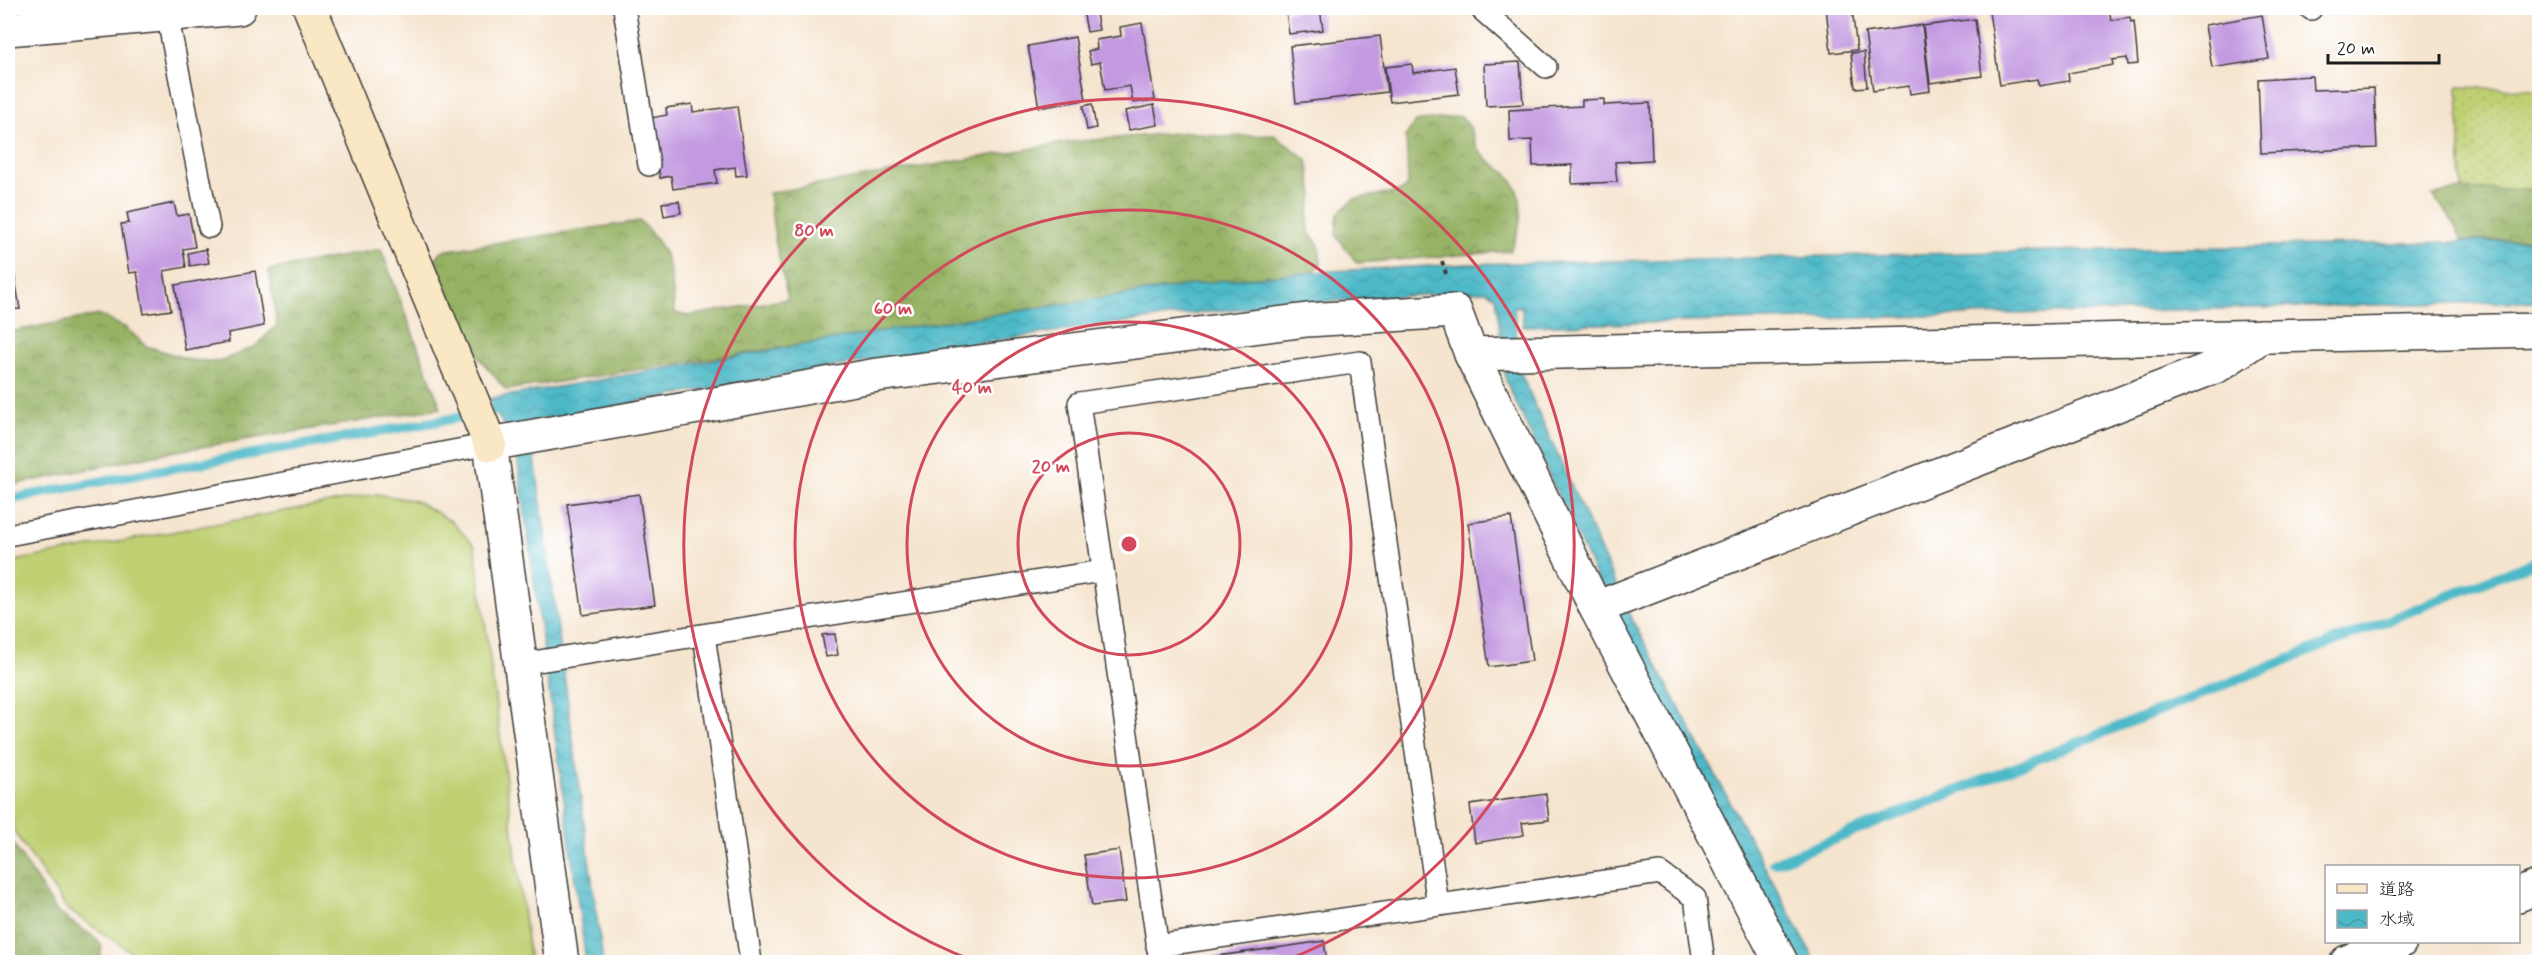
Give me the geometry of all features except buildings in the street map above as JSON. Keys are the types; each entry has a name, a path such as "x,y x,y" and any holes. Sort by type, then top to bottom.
{"street":[{"path":"8,29 239,8"},
{"path":"310,8 471,394 510,440 530,662 562,963"},
{"path":"510,440 877,375 1307,320 1455,311 1479,354 1596,608 1781,963"},
{"path":"1479,354 2540,330"},
{"path":"1596,608 2217,366 2262,336"},
{"path":"2520,894 2540,886"},
{"path":"2347,963 2397,943"}],"lane":[{"path":"624,8 649,165"},
{"path":"1480,8 1546,67"},
{"path":"167,14 208,227"},
{"path":"1438,905 1360,362 1078,403 1158,954 1438,905 1660,873 1695,898 1704,963"},
{"path":"8,535 510,440"},
{"path":"530,662 1102,571"},
{"path":"704,635 751,963"}],"green space":[{"path":"2458,87 2539,90 2539,189 2462,190"},
{"path":"1461,116 1472,132 1480,152 1506,173 1518,191 1520,221 1510,251 1357,263 1336,235 1338,213 1354,199 1402,191 1408,183 1406,136 1415,122"},
{"path":"1189,132 1223,137 1274,135 1307,160 1313,194 1308,216 1309,233 1319,245 1321,264 1312,272 1217,281 506,390 476,354 435,259 442,251 640,221 659,243 668,263 675,313 687,316 788,299 775,239 769,193 1069,142"},
{"path":"2539,189 2539,239 2462,241 2453,222 2433,195 2462,190"},
{"path":"381,249 441,408 164,453 8,486 8,332 99,315 126,328 146,346 191,360 219,362 256,346 277,325 269,270"},
{"path":"377,494 416,501 451,521 475,546 530,962 146,962 67,909 15,833 8,811 8,562"},
{"path":"8,830 15,847 57,912 97,939 102,946 99,962 8,962"}],"water":[{"path":"2539,240 2539,301 1523,326 1522,307 1514,307 1519,369 1629,614 1816,962 1798,962 1615,619 1506,381 1496,297 1486,291 1241,309 1079,328 840,366 522,423 535,459 603,962 586,962 517,456 503,424 488,399 871,333 1217,281 1312,272 1469,264"}],"waterway":[{"path":"8,500 133,475 509,408"},
{"path":"1774,863 2540,560"}]}
